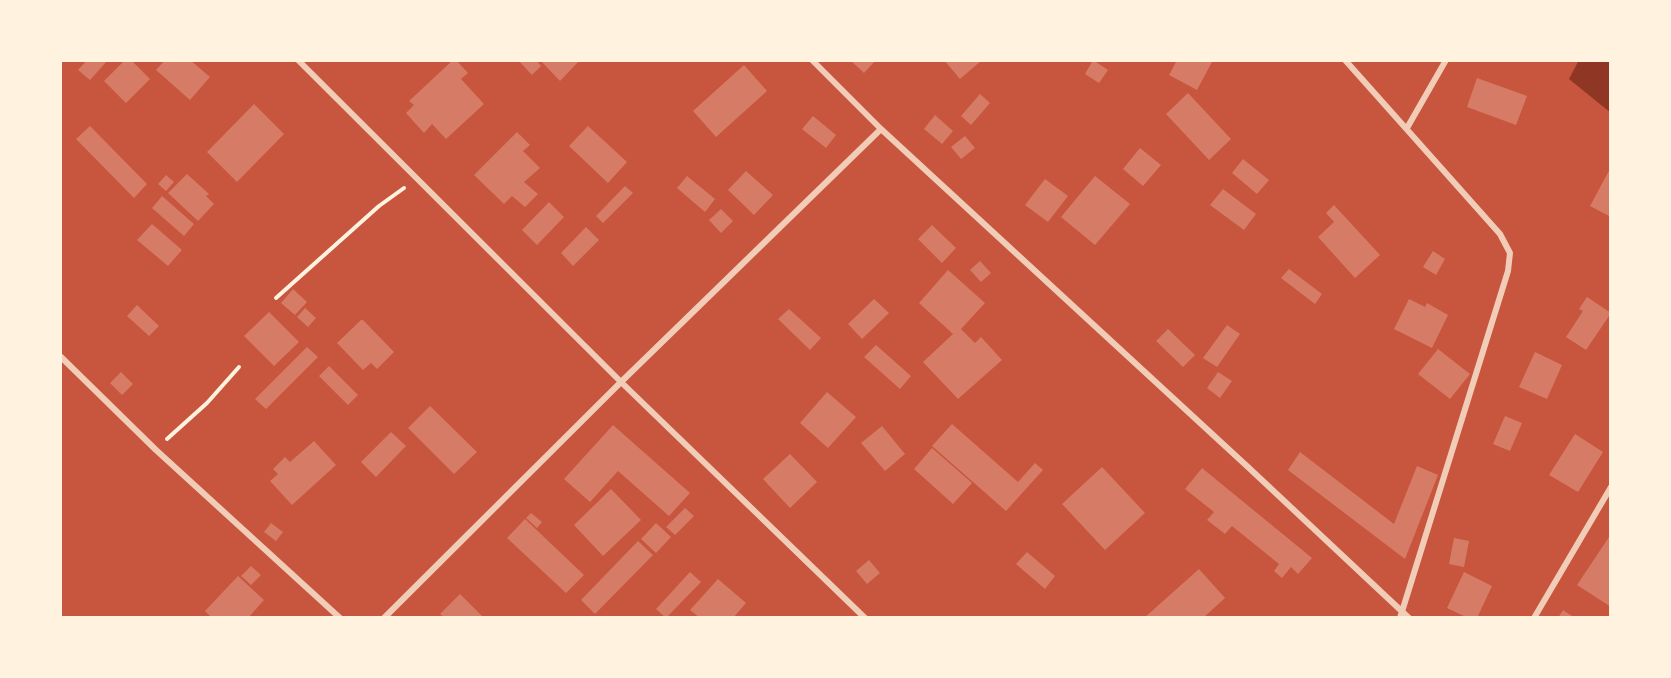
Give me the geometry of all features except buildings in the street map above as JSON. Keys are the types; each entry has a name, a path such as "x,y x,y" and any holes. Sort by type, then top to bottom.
{"street":[{"path":"298,60 621,382 865,618"},
{"path":"812,60 881,129 1250,468 1401,615 1408,618"},
{"path":"1345,60 1500,234 1510,253 1508,271 1401,615"},
{"path":"1407,128 1446,60"},
{"path":"384,618 621,382 881,129"},
{"path":"60,356 156,450 340,618"},
{"path":"1534,618 1611,487"}],"path":[{"path":"276,298 379,206 417,178"},
{"path":"156,450 207,403 239,367"}],"shaded area":[{"path":"1579,60 1611,60 1611,113 1569,79"}]}
